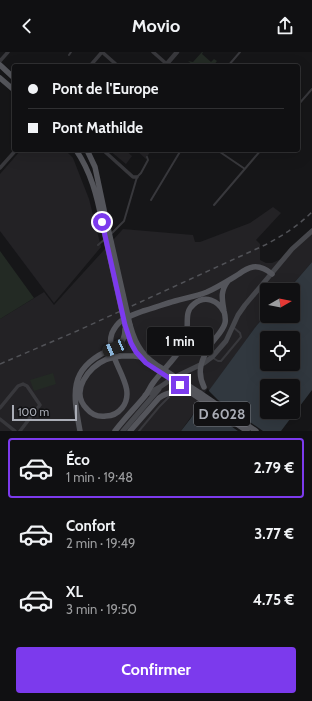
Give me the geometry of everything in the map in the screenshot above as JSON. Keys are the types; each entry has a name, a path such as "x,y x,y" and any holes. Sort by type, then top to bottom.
{"main road":[{"path":"0,65 12,76"},
{"path":"0,78 12,88"},
{"path":"78,152 82,158 94,186 104,220"},
{"path":"87,152 95,167 104,220 126,327 133,347 141,357 162,370"},
{"path":"145,395 173,378 204,363 212,357 226,341 232,326 245,305 292,249 312,231"},
{"path":"141,357 120,356 107,359 98,364 89,372 82,384 80,395 82,404 88,411 95,415 104,417 113,415 120,410 126,402 127,393 125,384 116,362 110,345 112,334 118,325 126,318 173,301 208,292 248,268 262,268 272,274"},
{"path":"224,312 222,291 229,280"},
{"path":"115,431 182,347 186,337 187,314 190,308 198,301 207,299 222,307 226,318 224,326 210,344 202,360 200,378 208,394 221,406"},
{"path":"80,431 75,403 75,388 80,374 96,357 120,344 125,335 126,327"},
{"path":"126,327 138,346 154,366"},
{"name":"D 6028","path":"162,370 221,406 256,431"},
{"name":"D 6028","path":"162,370 190,392 247,431"},
{"path":"123,431 160,387"},
{"path":"130,431 164,394 170,392 190,392"}],"street":[{"path":"0,61 8,52"},
{"path":"92,64 102,52 116,64"},
{"path":"153,52 166,64"},
{"path":"168,64 177,52"},
{"path":"0,168 14,152"},
{"path":"105,152 133,177 137,177"},
{"path":"0,408 18,386 23,384 27,386 40,405 20,431"},
{"path":"0,419 15,431"}],"lane":[{"path":"230,64 240,52"},
{"path":"300,103 312,89"},
{"path":"151,200 180,152"},
{"path":"219,152 245,169"},
{"path":"214,205 258,152"},
{"path":"98,245 124,221 137,177 148,160 147,157"},
{"path":"212,357 218,361 221,361 240,337 240,333 232,326"},
{"path":"139,431 169,397"}],"shaded area":[{"path":"202,52 202,54 211,62 214,59 217,61 215,64 192,64 188,61 193,62"},
{"path":"19,152 67,152 73,158 89,199 101,247 54,303 0,231 0,174"},
{"path":"111,152 127,152 132,156 126,164"},
{"path":"138,152 150,152 146,159"},
{"path":"273,207 281,213 256,240 260,244 260,260 266,263 272,263 281,259 312,228 312,262 294,283 260,283 260,322 181,431 0,431 0,319 44,292 54,305 123,229 193,235 195,242 200,242 250,223"},
{"path":"0,251 34,298 0,319"},
{"path":"312,262 312,390 300,406 300,379 260,379 260,419 290,419 281,431 181,431 199,404 260,322 260,323 300,323 300,283 294,283"},
{"path":"53,373 56,384 34,391 30,380"}],"pier":[{"path":"208,388 218,400 263,431 238,431 197,403"}],"railway":[{"path":"0,364 77,331 265,245 290,230 312,212"}],"route":[{"path":"102,222 125,325 131,343 136,352 146,363 180,385"}]}
